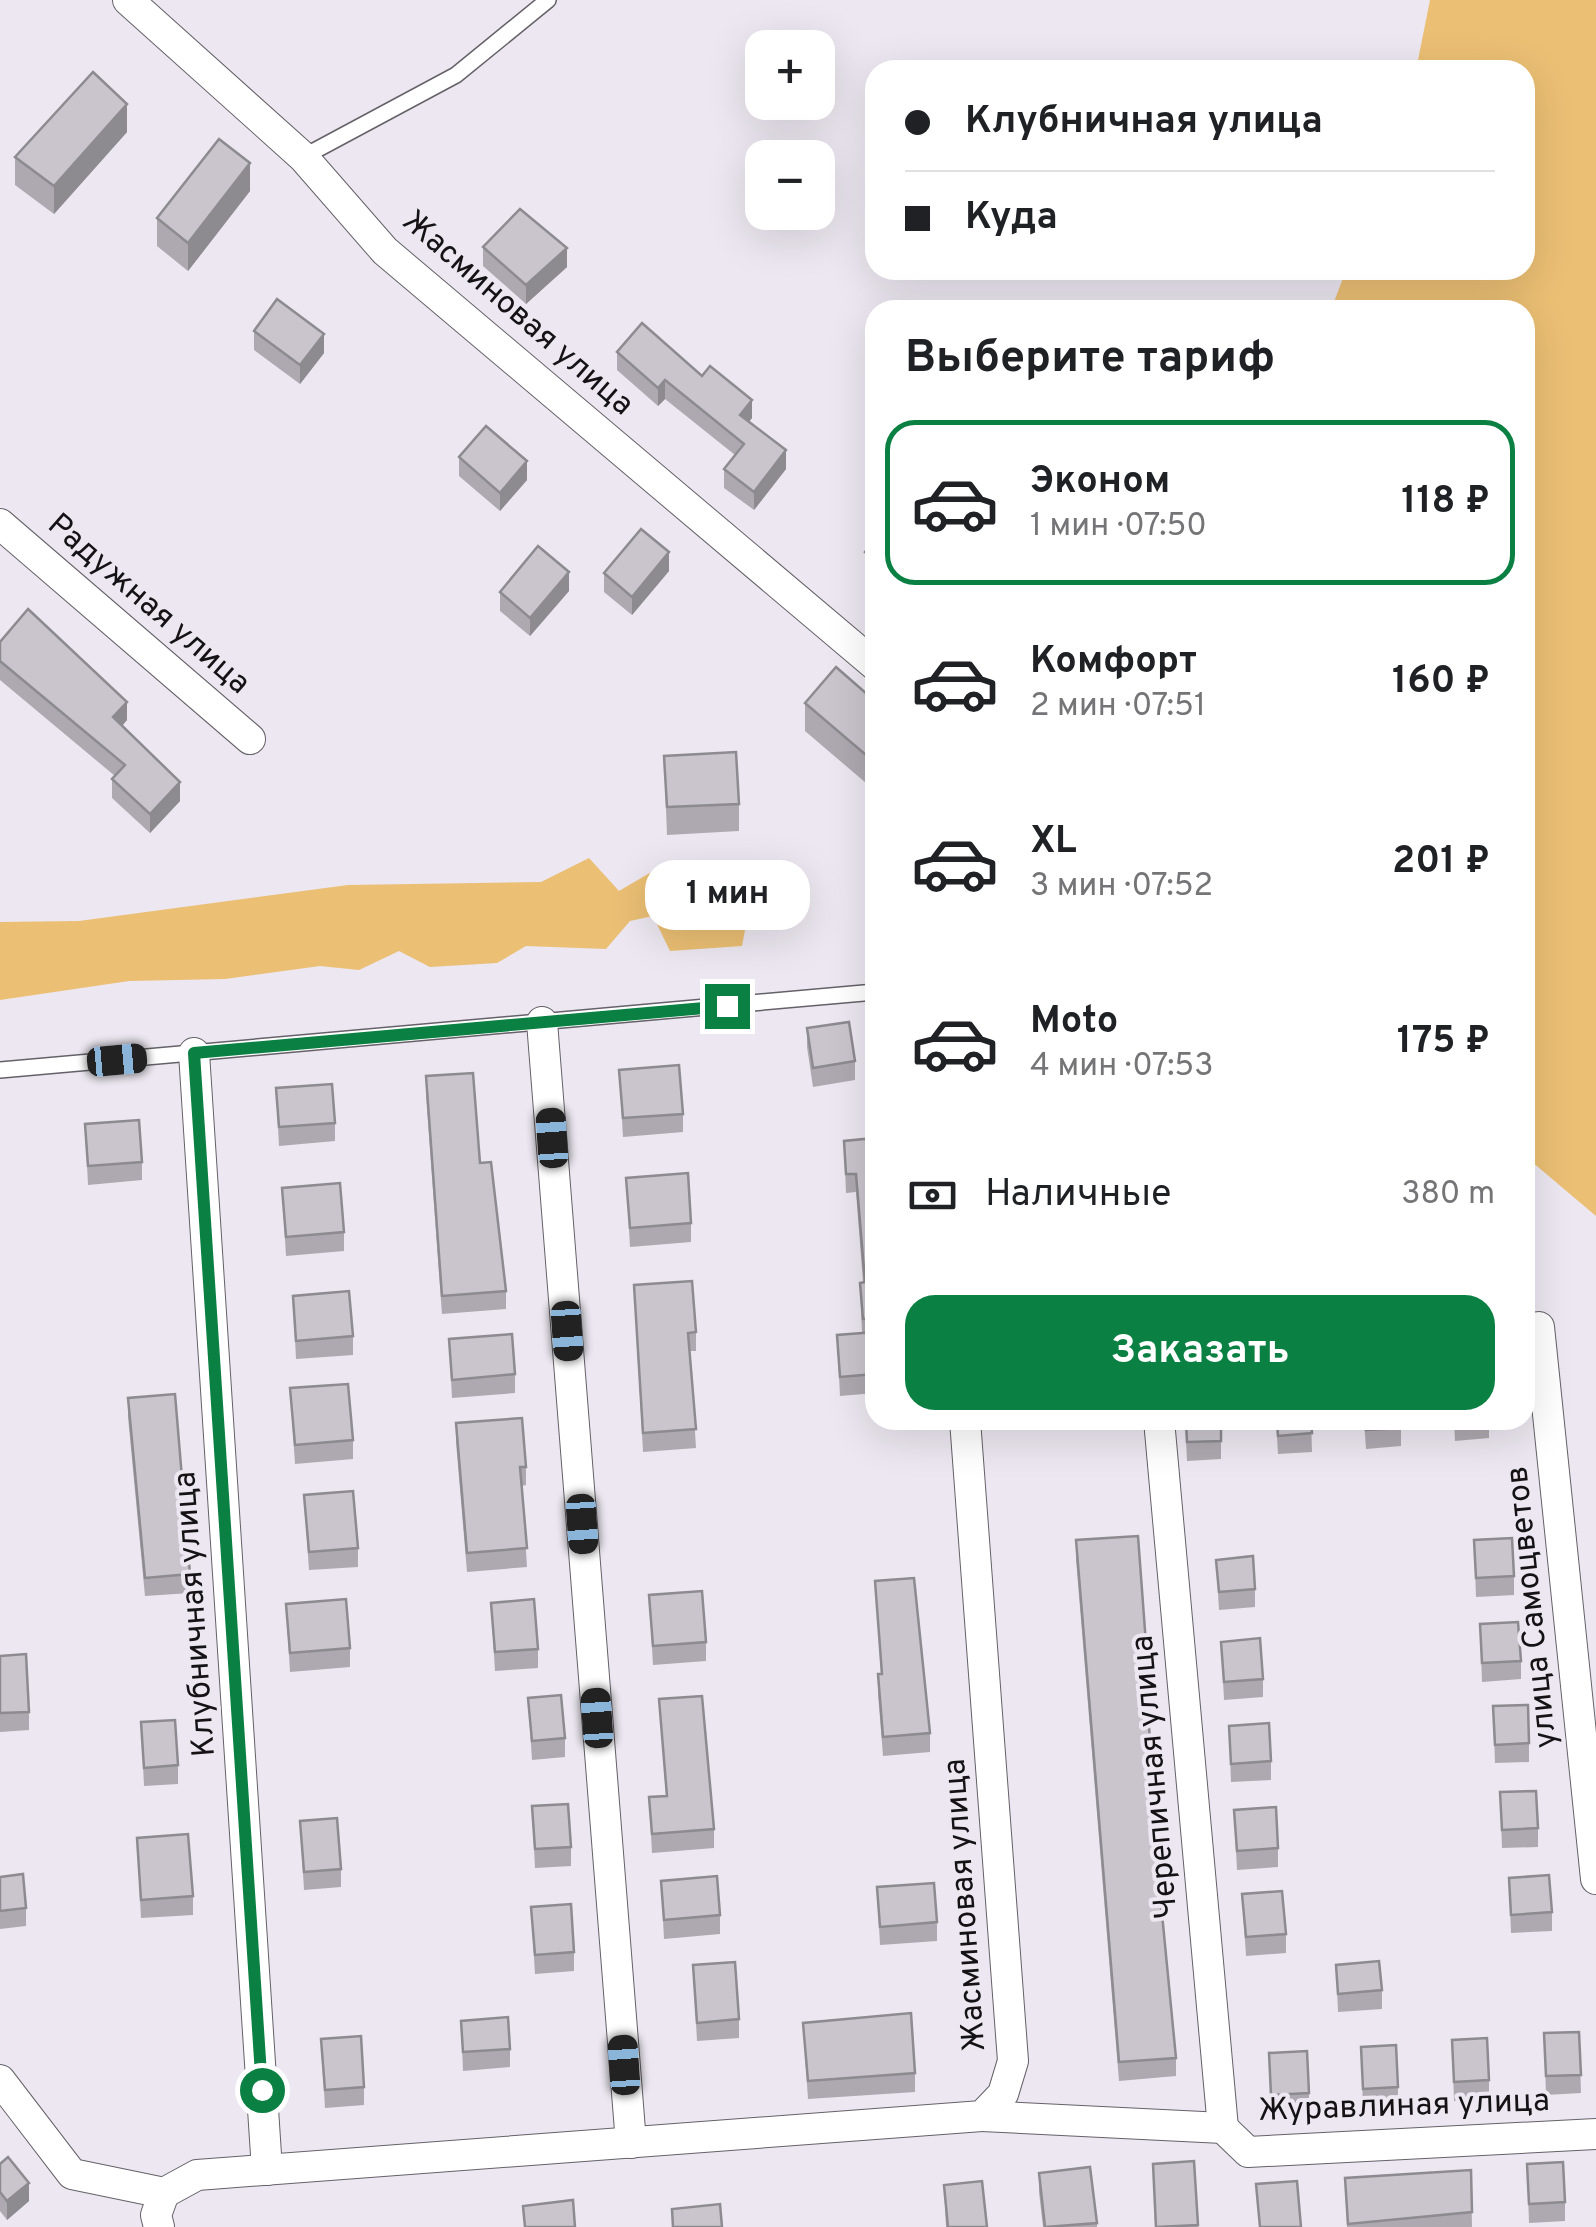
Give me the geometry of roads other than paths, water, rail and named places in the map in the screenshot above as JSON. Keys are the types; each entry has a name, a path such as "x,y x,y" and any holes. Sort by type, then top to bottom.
{"street":[{"name":"Жасминовая улица","path":"128,0 303,157 386,251 865,656"},
{"name":"Радужная улица","path":"0,524 250,739"},
{"path":"542,1022 630,2142"},
{"name":"Клубничная улица","path":"194,1053 267,2170"},
{"name":"улица Самоцветов","path":"1535,1354 1596,1879"},
{"name":"Жасминовая улица","path":"966,1430 1013,2061 1003,2094 982,2116"},
{"name":"Черепичная улица","path":"1159,1430 1223,2128"},
{"path":"0,2080 72,2174 164,2192 197,2175 982,2116"},
{"name":"Журавлиная улица","path":"982,2116 1223,2128 1248,2152 1596,2134"},
{"path":"158,2227 156,2215 164,2192"}],"lane":[{"path":"303,157 456,75 548,0"},
{"path":"0,1070 865,993"}]}
